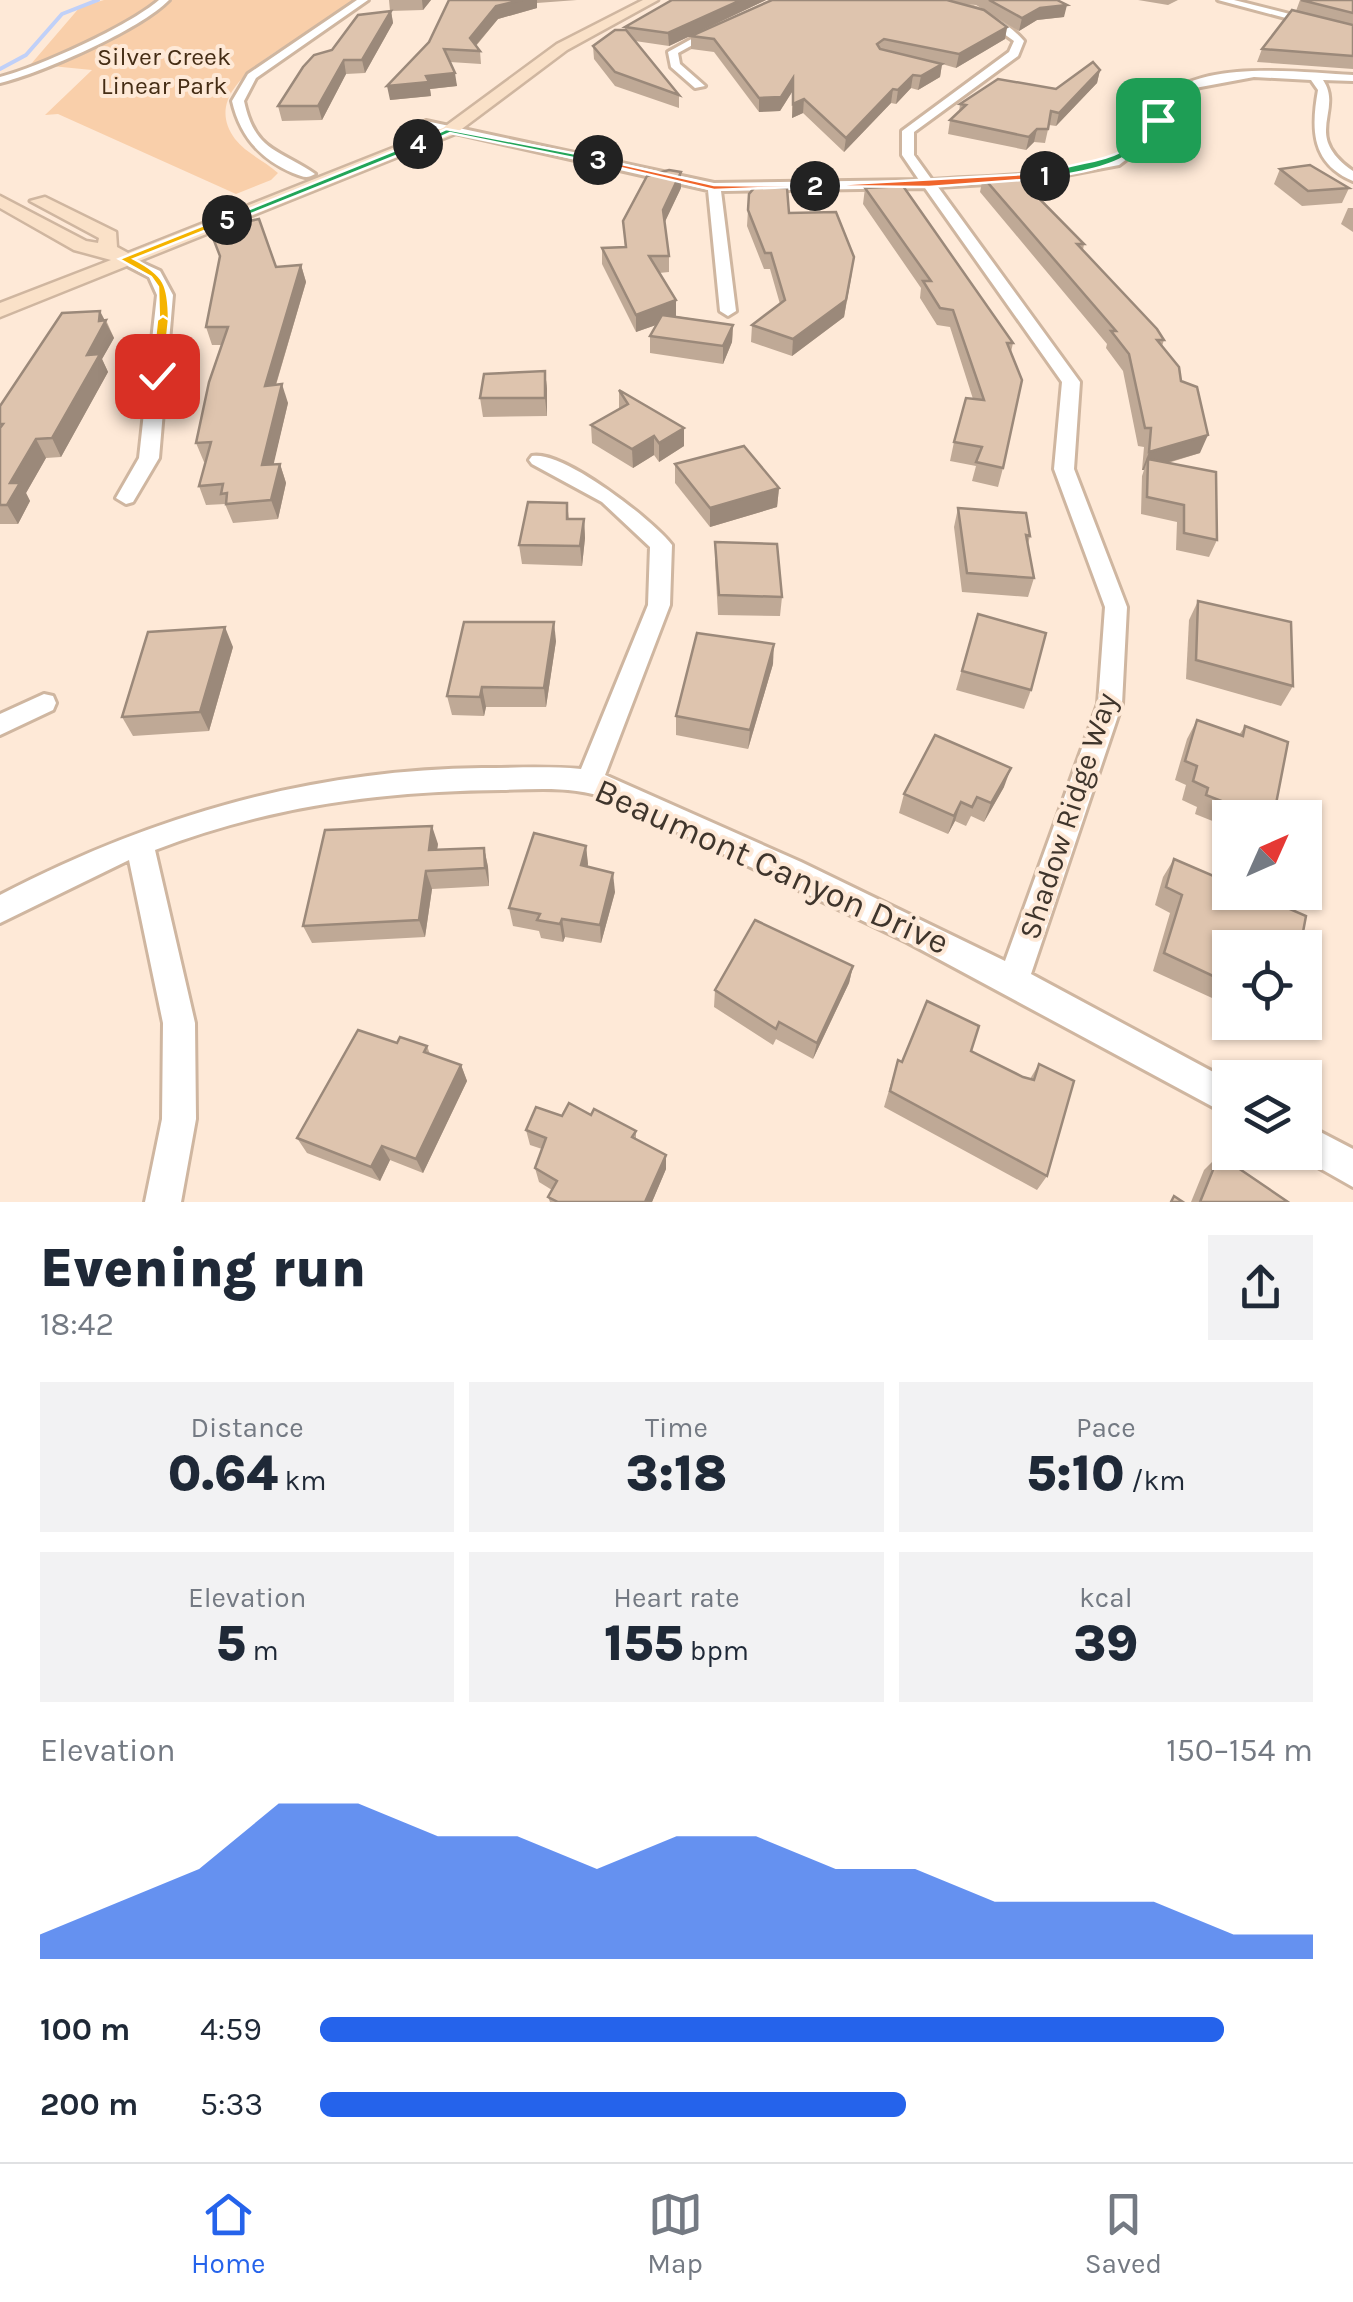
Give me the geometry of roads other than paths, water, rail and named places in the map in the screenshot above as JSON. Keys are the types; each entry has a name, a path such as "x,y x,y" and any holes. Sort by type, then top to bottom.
{"main road":[{"path":"0,311 116,254 309,174 444,125 553,38 629,0"},
{"path":"0,293 116,254 444,125 562,47 652,0"},
{"path":"0,182 109,236 116,254"},
{"path":"0,201 81,246 116,254"}],"street":[{"path":"0,80 57,63 107,33 143,21 164,0"},
{"path":"309,174 262,150 242,129 238,101 252,76 363,0"},
{"name":"Shadow Ridge Way","path":"921,0 972,10 1004,23 1019,41 1014,54 966,77 908,131 908,155 1071,382 1064,469 1116,606 1110,704 1014,977"},
{"path":"1223,0 1353,33"},
{"path":"699,86 674,64 673,52 729,23"},
{"path":"444,125 714,188 929,184 1083,171 1114,162 1145,139 1167,100 1191,86 1254,74 1353,78"},
{"path":"1313,74 1324,90 1316,131 1320,148 1353,176"},
{"path":"714,188 728,311"},
{"path":"116,254 155,274 165,295 149,458 126,498"},
{"path":"539,460 608,498 661,545 659,605 589,781"},
{"path":"0,726 44,703"},
{"name":"Beaumont Canyon Drive","path":"0,910 46,884 251,803 328,788 451,778 589,781 820,883 1014,977 1212,1089"},
{"path":"140,844 179,1023 179,1119 162,1202"},
{"path":"1322,1151 1353,1169"}],"waterway":[{"path":"0,69 26,55 62,14 98,0"}],"park label":[{"name":"Silver Creek Linear Park","path":"164,70"}]}
